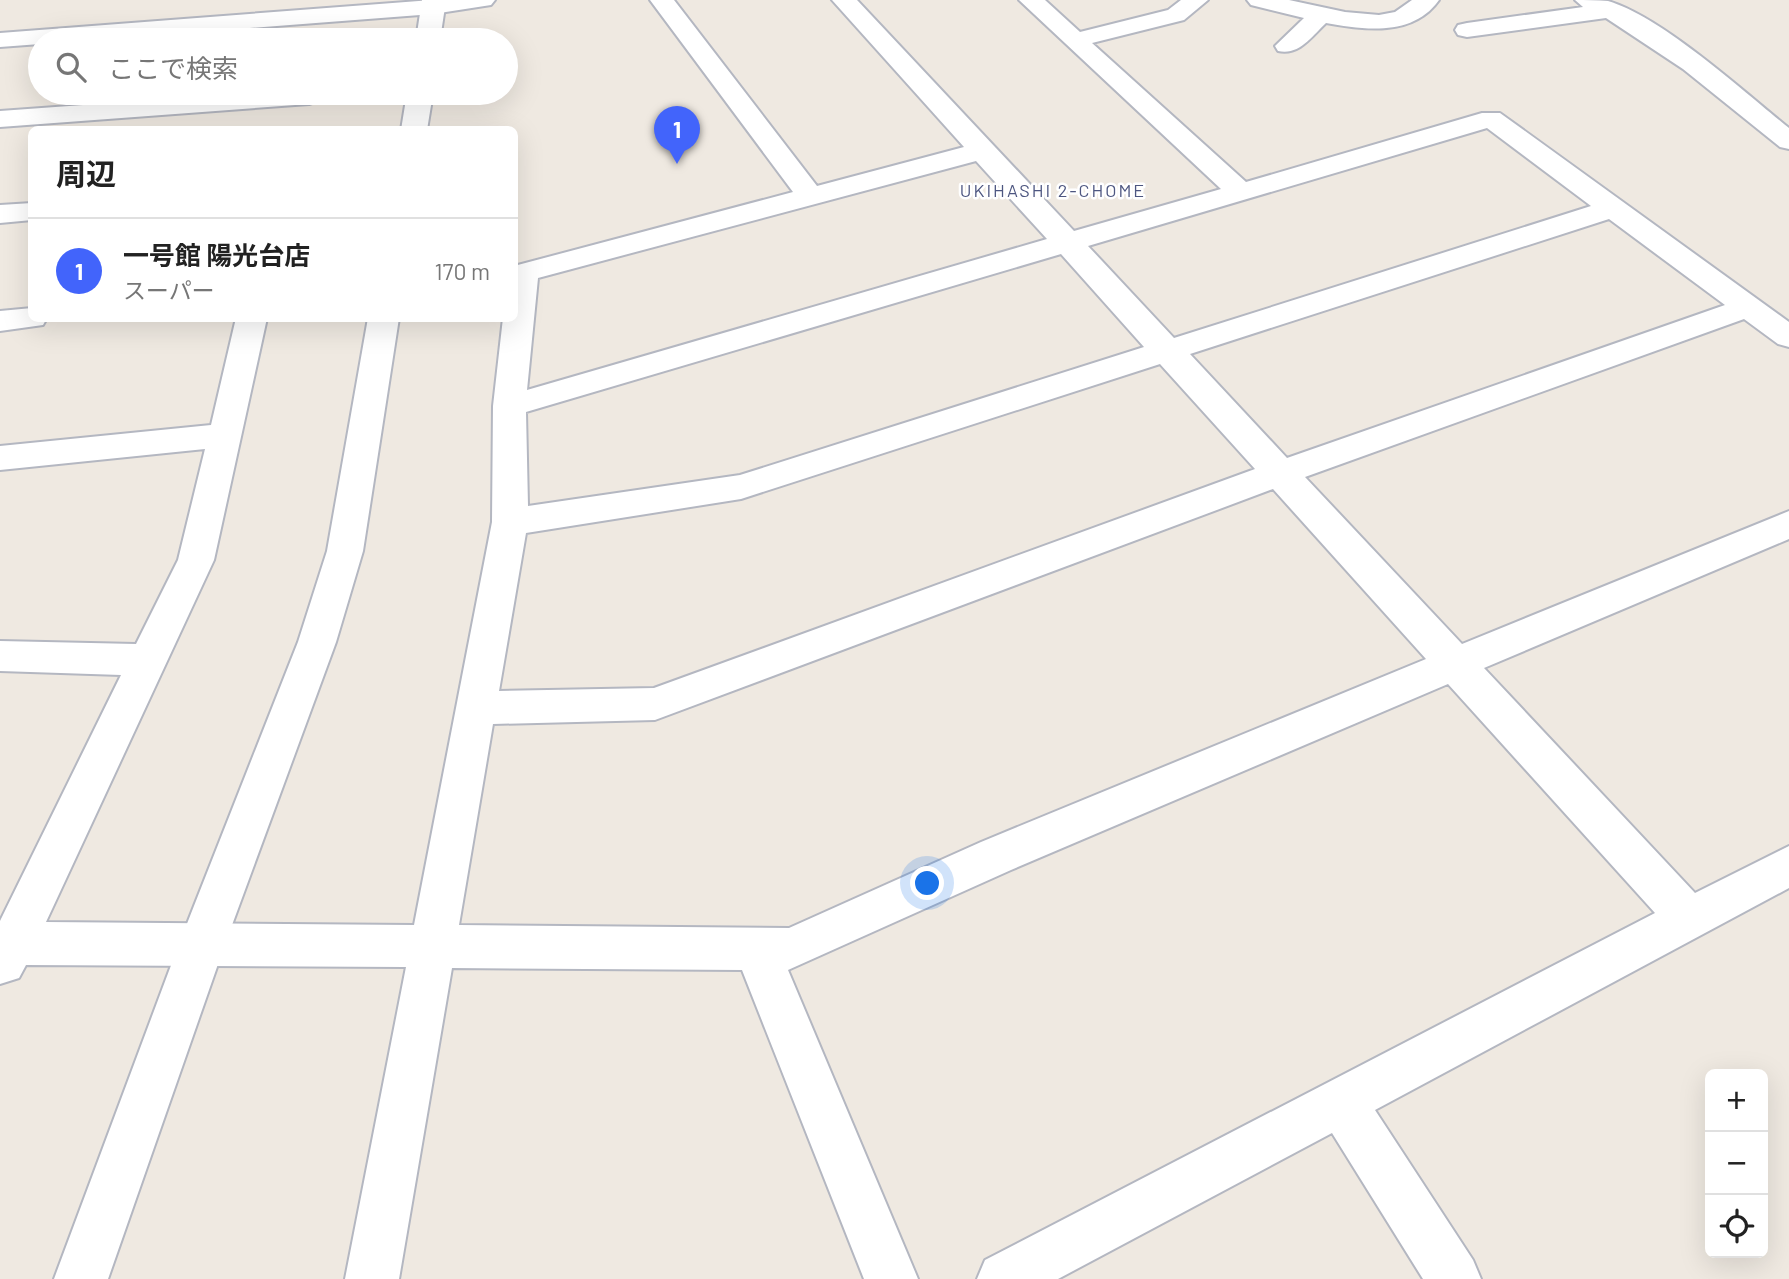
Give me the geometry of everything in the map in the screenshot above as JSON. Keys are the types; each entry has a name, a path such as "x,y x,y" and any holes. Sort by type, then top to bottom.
{"street":[{"path":"124,28 331,8 482,0"},
{"path":"662,0 810,196"},
{"path":"844,0 1689,918"},
{"path":"1031,0 1242,193"},
{"path":"1075,40 1176,15 1196,0"},
{"path":"1259,0 1322,14 1392,20 1405,16 1426,0"},
{"path":"1587,0 1611,10 1664,44 1789,141"},
{"path":"430,28 434,4"},
{"path":"326,28 331,8"},
{"path":"1467,30 1611,10"},
{"path":"1287,46 1322,14"},
{"path":"0,40 28,37"},
{"path":"0,119 253,105"},
{"path":"415,126 418,105"},
{"path":"509,406 1491,119 1789,337"},
{"path":"519,275 982,151"},
{"path":"510,522 741,487 1613,208"},
{"path":"0,214 28,211"},
{"path":"476,708 655,704 1281,472 1749,307"},
{"path":"0,321 28,318"},
{"path":"251,322 195,560 150,660 4,952 202,944 757,951 791,949 996,856 1789,524"},
{"path":"81,1279 202,944 317,642 345,551 383,322"},
{"path":"372,1279 510,522 509,406 515,322"},
{"path":"0,458 223,435"},
{"path":"0,656 150,660"},
{"path":"1004,1279 1789,866"},
{"path":"757,951 891,1279"},
{"path":"1340,1101 1454,1279"}],"place":[{"name":"一号館 陽光台店","path":"677,164"}],"district":[{"name":"UKIHASHI 2-CHOME","path":"1053,191"}]}
